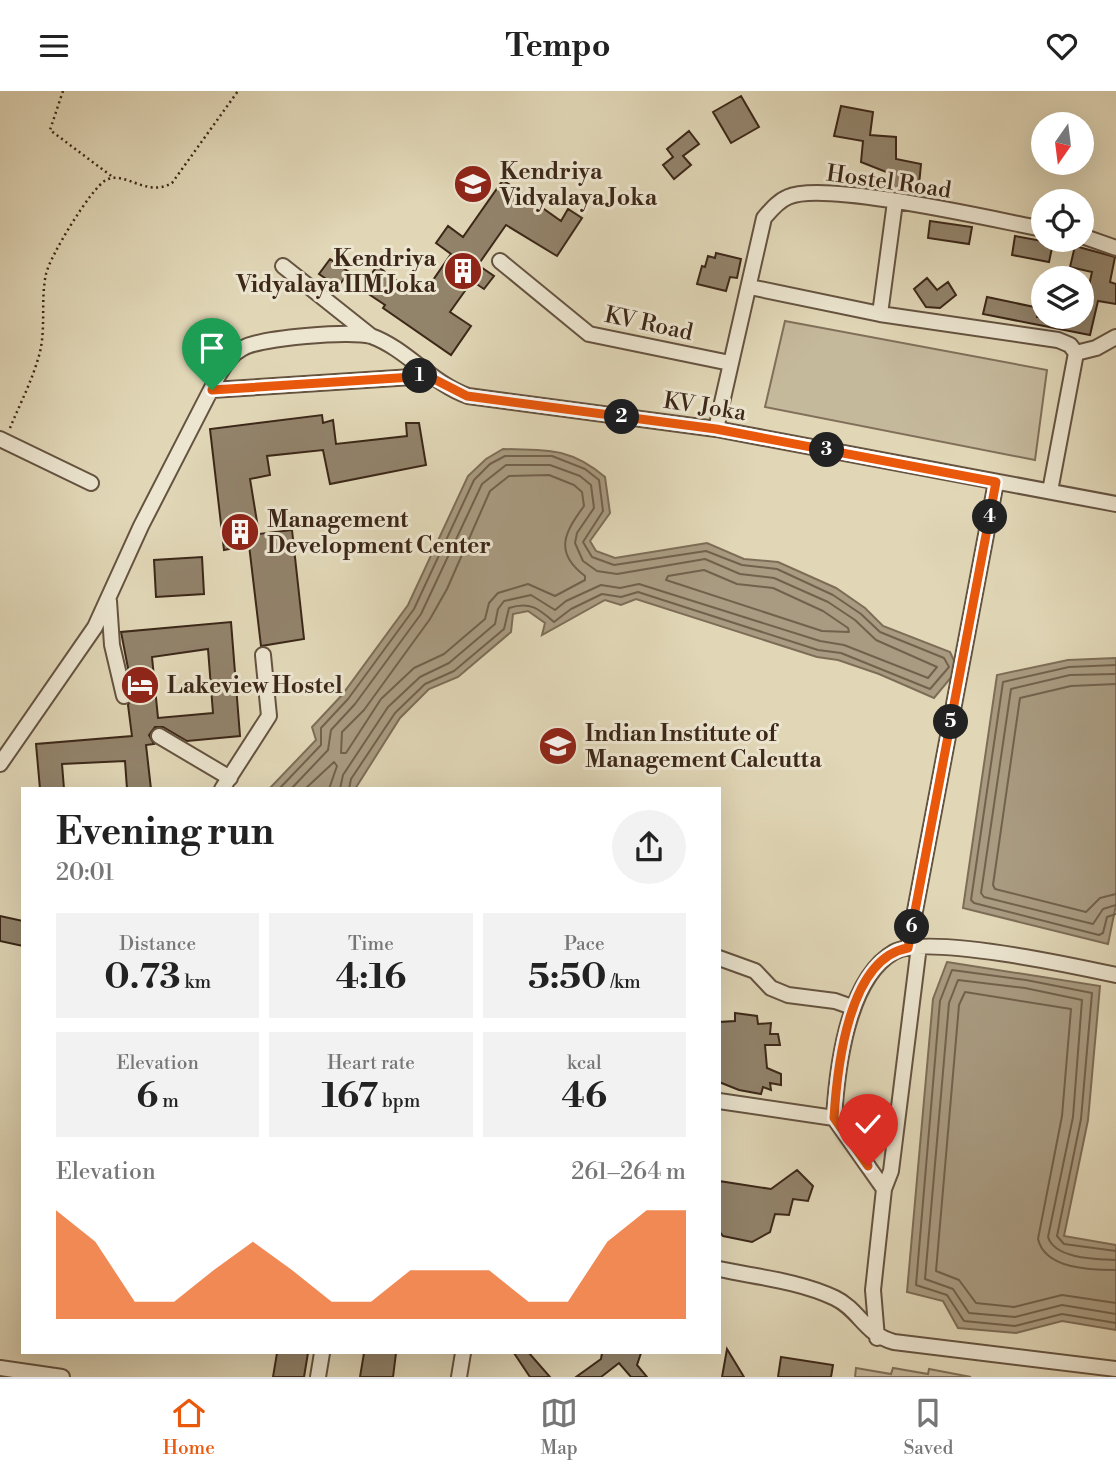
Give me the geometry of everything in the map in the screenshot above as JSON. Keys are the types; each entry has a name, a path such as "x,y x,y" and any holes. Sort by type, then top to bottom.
{"street":[{"name":"Hostel Road","path":"716,429 764,218 775,205 789,196 828,192 1031,227"},
{"path":"880,314 895,202"},
{"path":"1094,240 1116,248"},
{"name":"KV Road","path":"500,261 589,334 730,363"},
{"name":"KV Joka","path":"283,266 372,337 428,376 467,396 716,429 1116,504"},
{"path":"750,287 880,314 1070,345 1076,353 1050,491"},
{"path":"0,764 94,627 141,526 234,353 253,343 348,333 372,337"},
{"path":"1076,353 1096,348 1116,337"},
{"path":"212,390 428,376"},
{"path":"2,440 91,483"},
{"path":"877,1338 873,1290 884,1189 891,1171 914,947 996,482"},
{"path":"108,597 111,645 124,696"},
{"path":"159,736 226,784 270,716 262,655"},
{"path":"884,1189 834,1118 852,1007 880,962 896,950 914,947 1007,954 1116,975"},
{"path":"721,959 755,971 771,988 788,995 835,1001 852,1007"},
{"path":"721,1101 834,1118"},
{"path":"721,1269 802,1287 836,1298 877,1338 1116,1369"},
{"path":"318,1377 322,1354"},
{"path":"459,1377 463,1354"},
{"path":"0,1368 62,1377"}],"path":[{"path":"63,91 50,130 114,178 151,189 162,189 172,183 239,91"},
{"path":"2,440 38,359 47,271 93,193 106,180 114,178"}],"shaded area":[{"path":"785,321 1047,370 1035,460 765,407"},
{"path":"856,1368 891,1374 893,1368 928,1374 929,1369 971,1377 855,1377"}],"water":[{"path":"503,449 545,450 569,455 605,477 610,513 590,541 596,551 615,558 707,543 744,559 778,562 836,588 865,608 883,626 950,652 958,669 934,698 838,660 817,657 636,599 621,605 605,600 542,635 545,623 528,611 513,614 511,632 458,677 429,689 400,718 356,787 271,787 316,740 312,727 342,695 408,605 468,476 486,459"},
{"path":"1116,658 1116,905 1108,944 963,908 997,675 1068,660"},
{"path":"947,962 1100,986 1088,1120 1064,1236 1116,1245 1116,1330 1062,1321 1016,1333 958,1328 943,1301 907,1292 933,999"}],"building":[{"path":"741,96 759,127 731,143 713,112"},
{"path":"841,106 873,112 870,135 896,137 896,159 921,164 918,195 884,189 889,173 861,162 863,141 834,136"},
{"path":"689,131 699,144 683,156 691,165 674,179 663,165 673,157 667,149"},
{"name":"Kendriya Vidyalaya IIM Joka","path":"503,180 561,221 568,209 582,218 557,256 506,225 478,265 494,276 484,289 472,281 450,312 471,326 451,355 383,308 385,305 361,289 377,266 400,283 403,279 424,293 451,254 436,243 448,226 463,237"},
{"path":"930,221 972,227 969,244 928,238"},
{"path":"1015,236 1031,239 1031,252 1051,252 1049,262 1012,255"},
{"path":"1094,251 1115,257 1110,282 1116,284 1116,304 1098,301 1094,318 1094,266 1070,266 1074,252"},
{"path":"716,253 741,259 737,278 730,277 726,291 697,284 708,256 715,258"},
{"path":"330,259 349,272 338,287 319,274"},
{"path":"927,278 937,290 948,282 956,295 940,308 926,307 914,289"},
{"path":"987,297 1031,306 1031,323 983,314"},
{"path":"1059,329 1091,329 1090,335"},
{"name":"Management Development Center","path":"322,415 323,423 333,420 336,444 407,436 406,423 419,423 426,465 330,484 323,450 267,456 270,475 250,479 259,534 292,530 304,639 261,646 249,545 224,550 210,429"},
{"path":"202,557 204,594 156,597 154,560"},
{"name":"Lakeview Hostel","path":"231,622 240,736 187,741 163,727 155,727 149,735 154,744 146,745 151,787 127,787 125,761 62,764 64,787 40,787 36,744 132,736 128,705 133,694 121,632","holes":["208,649 213,713 158,718 152,657"]},
{"path":"0,916 21,921 21,946 0,941"},
{"path":"735,1013 757,1016 758,1024 771,1023 770,1034 778,1034 780,1045 765,1045 767,1068 781,1074 781,1085 770,1083 771,1090 763,1087 761,1094 721,1083 721,1022 735,1021"},
{"path":"797,1170 813,1186 808,1201 793,1199 789,1215 775,1214 770,1232 752,1242 723,1236 721,1181 771,1189"},
{"path":"727,1349 744,1377 722,1377"},
{"path":"277,1354 308,1354 304,1377 273,1377"},
{"path":"364,1354 396,1354 393,1377 360,1377"},
{"path":"515,1354 530,1354 550,1377 530,1377"},
{"path":"602,1354 641,1354 637,1365 647,1377 631,1377 619,1363 601,1377 576,1377 601,1359"},
{"path":"781,1357 833,1365 831,1377 778,1377"}],"place":[{"name":"Kendriya Vidyalaya Joka","path":"473,184"},
{"name":"Kendriya Vidyalaya IIM Joka","path":"463,271"},
{"name":"Management Development Center","path":"240,532"},
{"name":"Lakeview Hostel","path":"140,685"},
{"name":"Indian Institute of Management Calcutta","path":"558,746"}],"route":[{"path":"212,390 428,376 467,396 716,429 996,482 908,948 896,950 880,962 852,1007 845,1039 834,1118 868,1166"}]}
